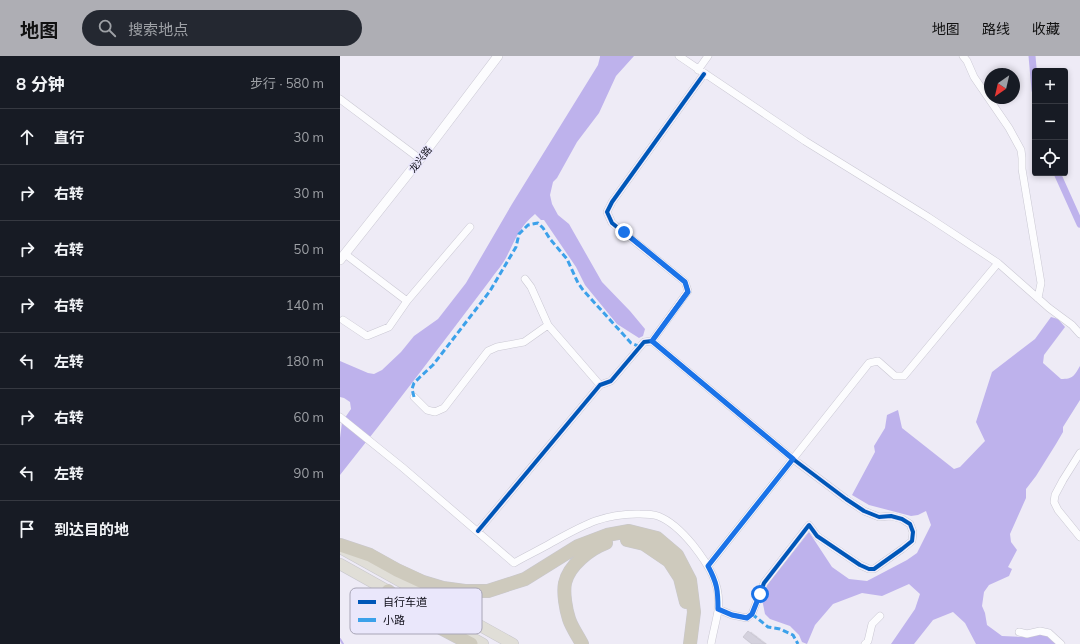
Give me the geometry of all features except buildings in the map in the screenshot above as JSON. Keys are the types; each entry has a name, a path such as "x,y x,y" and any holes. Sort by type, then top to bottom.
{"highway":[{"path":"482,591 488,591 525,579 578,546 607,535 629,531 657,538 677,555 690,580 694,612 690,644"},
{"path":"582,644 569,619 565,599 565,582 573,566 585,554 604,544 628,540 644,544 669,561 680,578 686,602 682,644"},
{"path":"340,547 370,555 423,582 443,588"},
{"path":"452,634 471,644"}],"main road":[{"path":"340,547 413,588"},
{"path":"340,564 383,588"},
{"path":"482,627 513,644"},
{"path":"466,634 484,644"}],"street":[{"name":"龙兴路","path":"342,257 420,159 498,56"},
{"path":"679,56 805,141 928,217 998,263 1049,308 1072,325 1080,334"},
{"path":"478,531 600,385 611,381 644,342 652,341 688,292 685,282 612,222 607,212 612,202 701,72 708,56"},
{"path":"968,58 974,77 1010,128 1021,150 1022,169 1041,283 1038,298"},
{"path":"340,99 420,159"},
{"path":"343,320 367,336 389,327 407,301 470,227"},
{"path":"342,257 407,301"},
{"path":"708,566 869,363 878,361 895,376 904,376 998,263"},
{"path":"525,279 531,288 548,324 600,385"},
{"path":"414,397 428,410 435,412 444,408 488,351 497,347 524,342 548,324"},
{"path":"652,341 793,459 846,499 864,511 879,517 891,516 902,518 910,524 913,532 912,541 874,569 869,569 860,565 817,536 809,525 764,584 752,614 747,618 732,615 718,609"},
{"path":"340,417 402,467 514,563 579,527 603,518 625,513 657,516 686,537 705,560 714,578 718,592 718,609 711,644"},
{"path":"1080,453 1055,495 1054,502 1058,510 1080,537"},
{"path":"865,644 868,641 872,624 880,616"},
{"path":"1019,632 1027,634 1040,631 1049,633 1061,644"}],"shaded area":[{"path":"600,56 634,56 616,76 599,113 577,142 557,178 553,182 550,195 552,204 558,215 569,224 602,282 645,329 643,336 639,338 617,324 585,285 576,267 544,220 541,220 535,214 525,223 499,268 340,475 340,438 342,422 351,409 350,402 340,397 340,361 368,373 374,374 382,370 401,352 414,336 438,319 466,283 512,204 598,65"},
{"path":"1051,317 1058,319 1065,327 1044,355 1043,363 1061,379 1073,376 1080,366 1080,400 1063,427 1063,432 1056,444 1026,489 1026,498 1010,534 1011,542 1017,550 1008,567 1012,569 1009,576 989,585 984,592 982,606 987,625 1002,636 1024,637 1040,633 1047,635 1056,644 976,644 965,623 953,612 933,620 914,644 891,644 915,609 920,594 909,584 882,596 862,593 833,604 815,625 807,644 802,642 799,635 790,626 770,619 765,614 762,599 767,585 809,532 832,567 849,579 867,581 907,560 917,553 931,525 926,511 918,515 911,516 869,505 852,495 875,452 874,446 885,428 887,415 898,410 902,428 954,469 960,467 985,441 976,422 992,372 1035,339"}],"waterway":[{"path":"1032,56 1033,68"},
{"path":"1058,176 1080,224"},
{"path":"340,639 343,644"}],"marked path":[{"path":"414,397 412,389 414,383 433,365 490,291 516,247 519,234 528,225 538,223 543,228 567,259 578,283 583,290 631,343 640,347"},
{"path":"752,614 768,627 780,629 793,635 798,644"}],"cycle path":[{"path":"478,531 600,385 611,381 644,342 652,341 688,291 685,282 612,223 607,212 612,202 704,74"},
{"path":"652,341 793,459 846,499 864,511 879,517 891,516 902,519 910,524 913,532 912,541 874,569 869,569 860,565 817,536 809,525 764,583 752,614 747,618 732,615 718,609"}],"route":[{"path":"624,232 685,282 688,292 652,341 793,459 708,566 714,578 718,592 718,609 732,615 747,618 752,614 760,594"}]}
